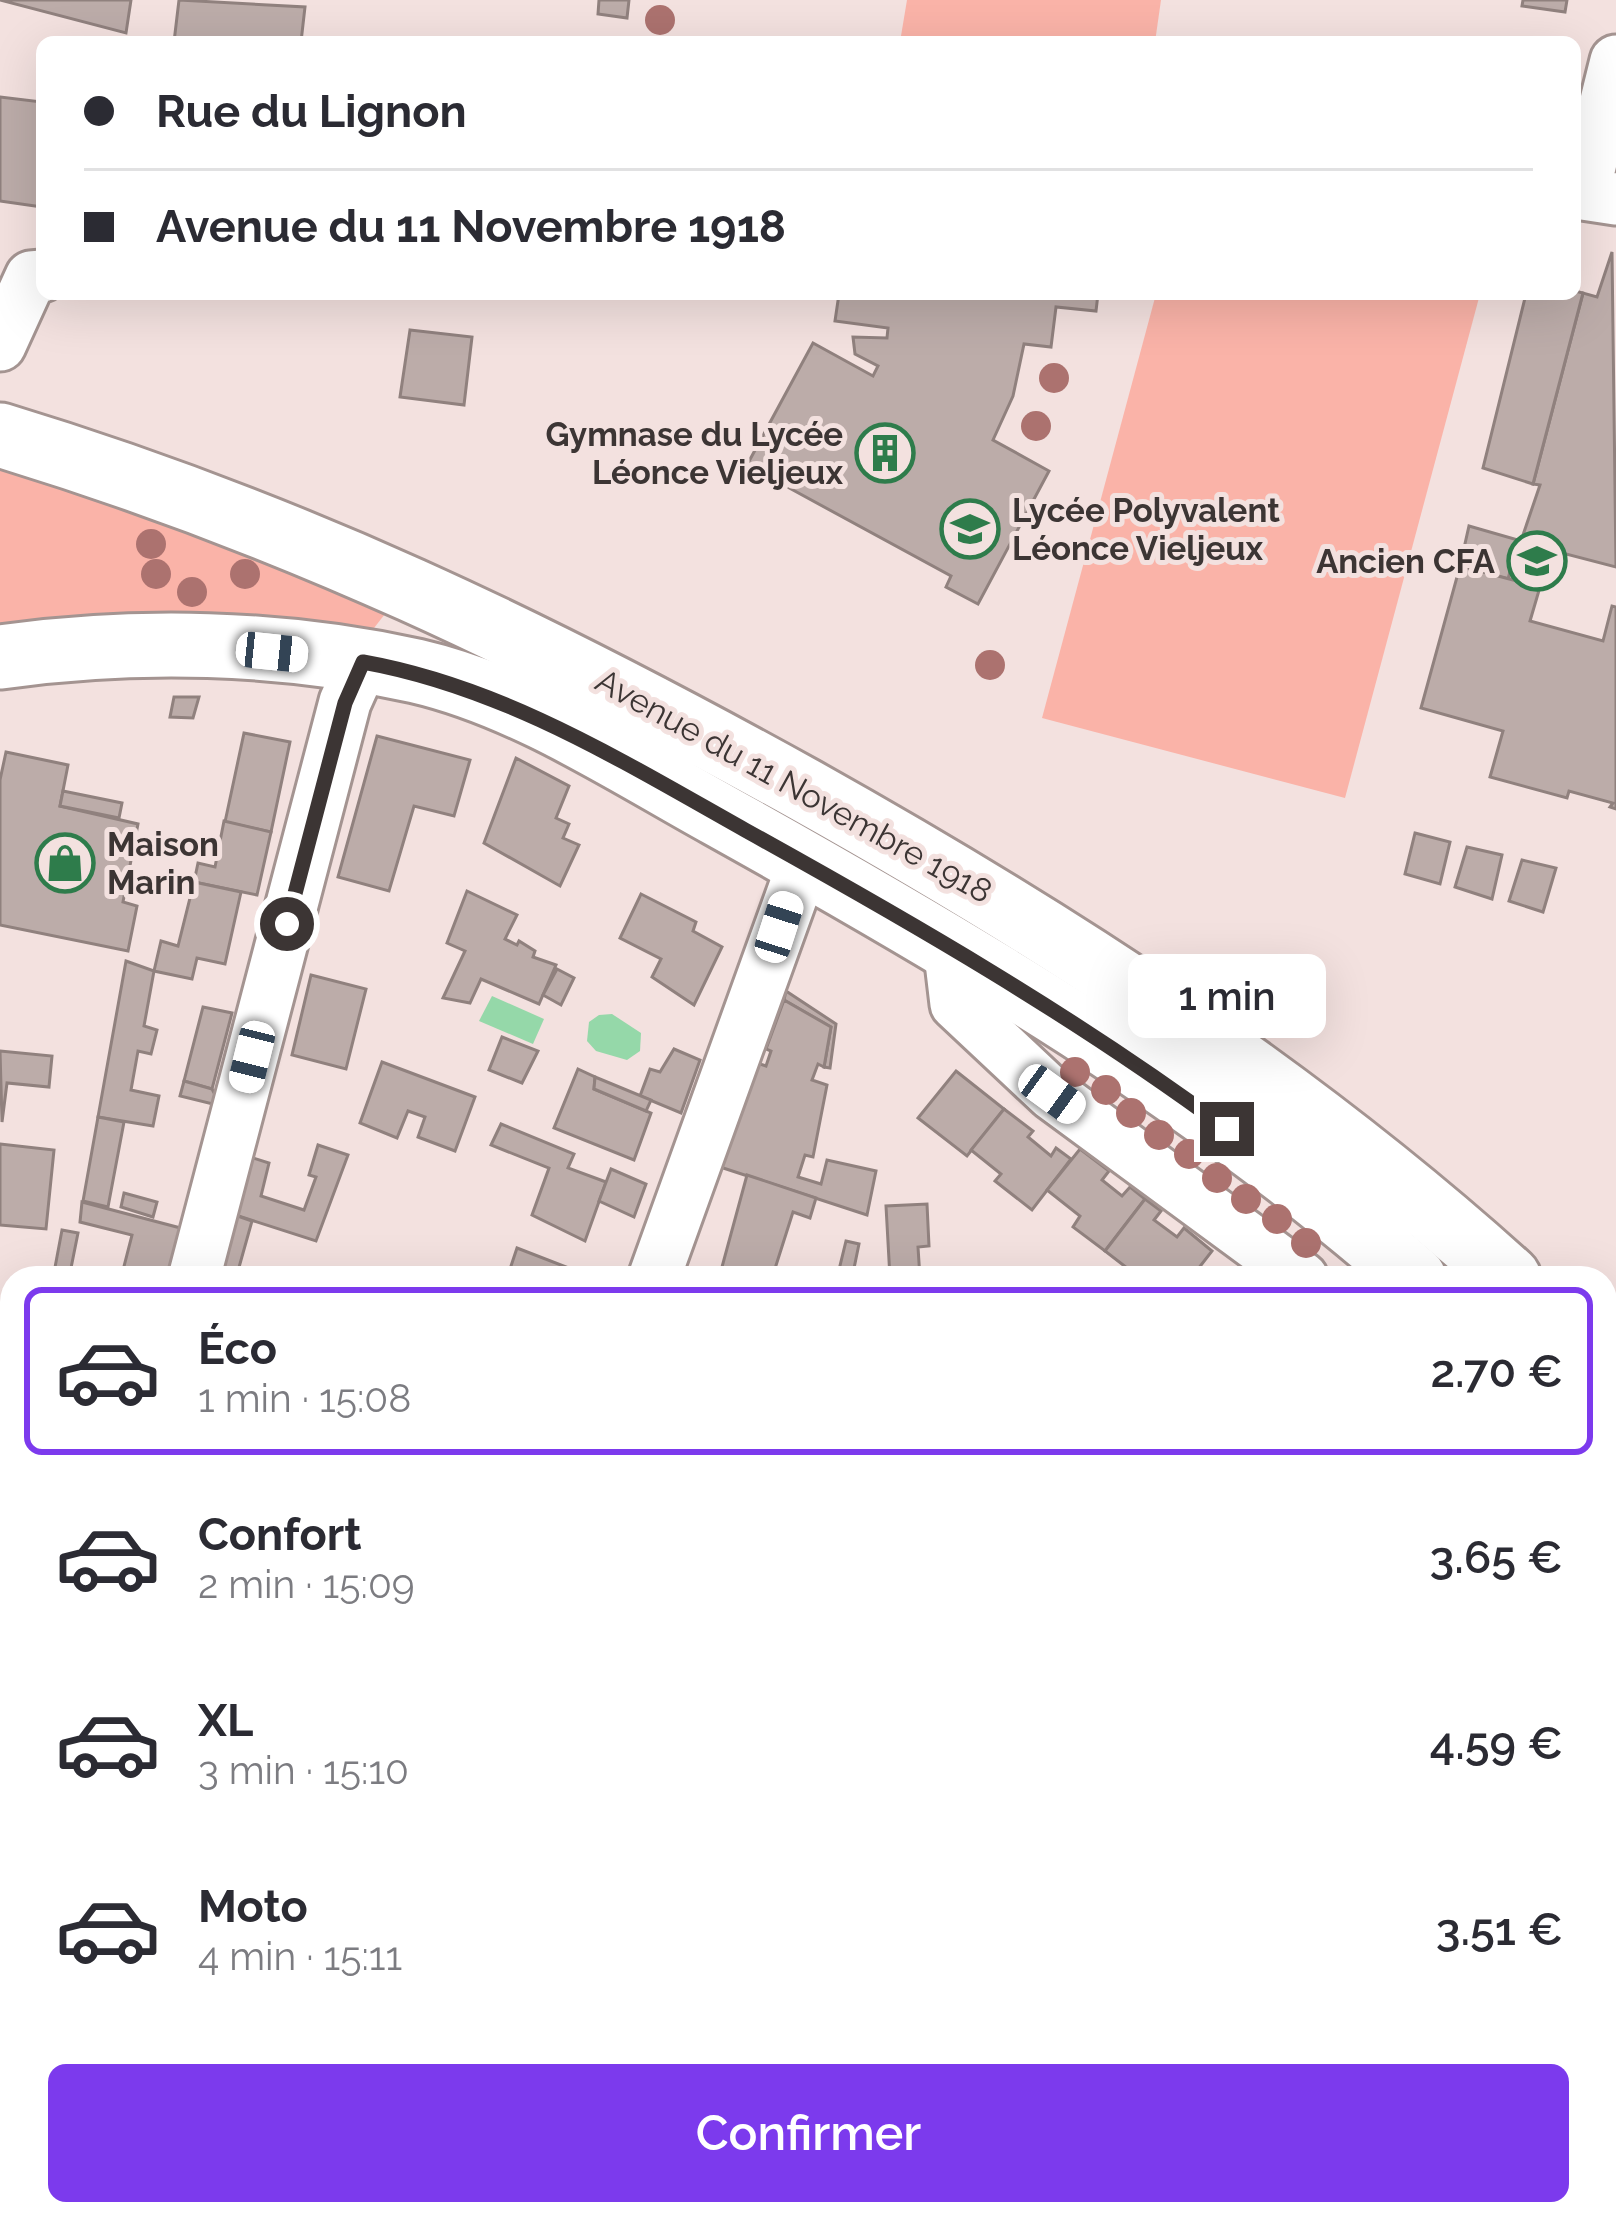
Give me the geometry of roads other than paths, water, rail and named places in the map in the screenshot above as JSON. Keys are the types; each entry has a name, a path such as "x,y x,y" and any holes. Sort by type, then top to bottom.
{"main road":[{"name":"Avenue du 11 Novembre 1918","path":"0,435 315,543 600,677 794,784 1036,923 1229,1051 1429,1206 1496,1266"},
{"name":"Avenue du 11 Novembre 1918","path":"0,657 204,645 363,662 436,677 505,703 950,945 1193,1104 1399,1266"}],"street":[{"path":"1616,61 1583,194 1616,199"},
{"path":"0,345 31,277 36,277"},
{"path":"197,1266 345,703 363,662"},
{"path":"658,1266 804,862"},
{"name":"Avenue du 11 Novembre 1918","path":"950,945 956,1004 1052,1094 1286,1266"}],"place":[{"name":"Gymnase du Lycée Léonce Vieljeux","path":"885,453"},
{"name":"Lycée Polyvalent Léonce Vieljeux","path":"970,529"},
{"name":"Ancien CFA","path":"1537,561"},
{"name":"Maison Marin","path":"65,863"}]}
